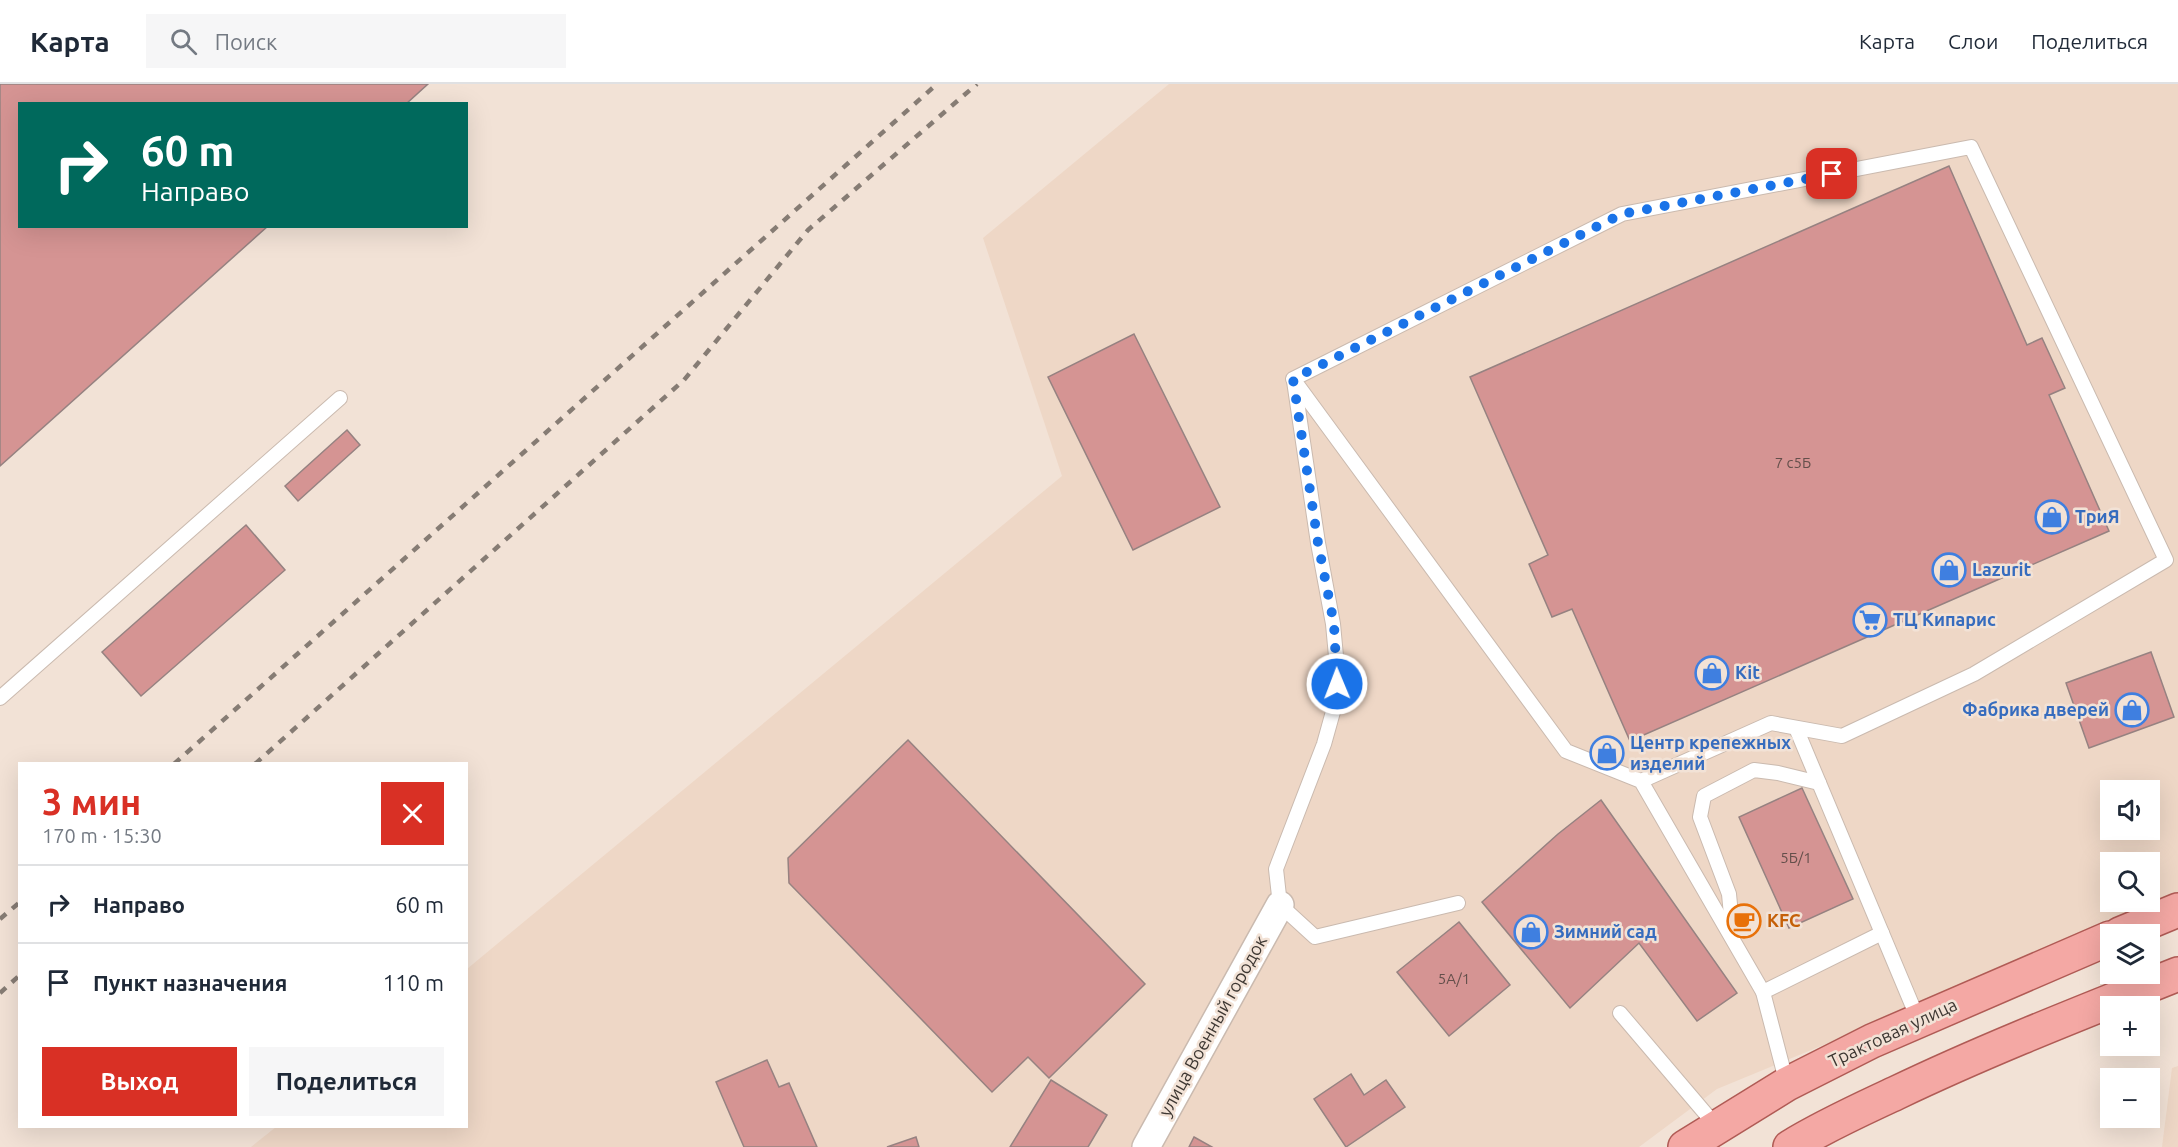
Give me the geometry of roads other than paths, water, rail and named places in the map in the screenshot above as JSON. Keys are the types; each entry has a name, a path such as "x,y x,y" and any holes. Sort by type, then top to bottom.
{"main road":[{"path":"2144,924 2178,910"},
{"name":"Трактовая улица","path":"1685,1147 1787,1084 1918,1019 2100,942"},
{"path":"1790,1147 1813,1133 1940,1072 2022,1036 2178,974"}],"street":[{"name":"улица Военный городок","path":"1146,1147 1280,905"}],"lane":[{"path":"1293,379 1622,214 1971,147 2166,560 1974,674 1842,736 1771,723 1641,781"},
{"path":"1293,379 1566,751 1641,781 1764,992 1787,1084"},
{"path":"1293,379 1318,543 1332,615 1337,667 1336,701 1324,744 1276,869 1280,905 1315,937 1458,903"},
{"path":"0,698 340,398"},
{"path":"1796,728 1918,1019"},
{"path":"1734,940 1729,894 1700,817 1704,796 1754,770 1778,772 1819,783"},
{"path":"1764,992 1882,933"},
{"path":"1620,1013 1717,1127"}],"railway":[{"path":"176,762 937,84"},
{"path":"257,762 684,380 808,230 977,84"},
{"path":"0,919 18,904"},
{"path":"0,993 18,977"}],"place":[{"name":"ТриЯ","path":"2052,517"},
{"name":"Lazurit","path":"1949,570"},
{"name":"ТЦ Кипарис","path":"1870,620"},
{"name":"Kit","path":"1712,673"},
{"name":"Фабрика дверей","path":"2132,710"},
{"name":"Центр крепежных изделий","path":"1607,753"},
{"name":"KFC","path":"1744,921"},
{"name":"Зимний сад","path":"1531,932"}]}
